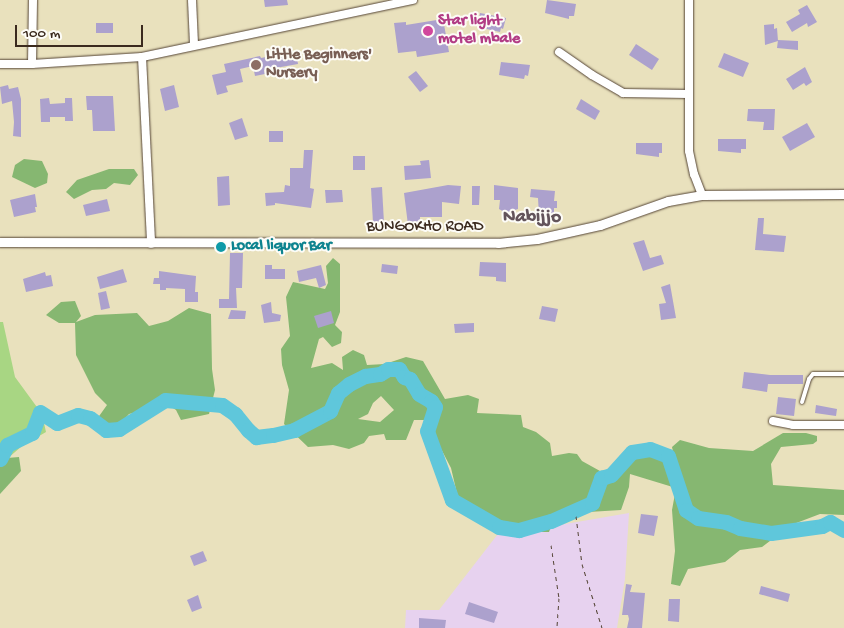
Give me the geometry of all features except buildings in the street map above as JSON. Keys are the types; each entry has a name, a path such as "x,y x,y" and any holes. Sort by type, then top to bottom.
{"street":[{"path":"32,64 33,0"},
{"path":"192,0 194,44"},
{"path":"0,64 32,64 142,57 194,44 412,0"},
{"path":"689,0 688,94 690,157 702,196"},
{"path":"559,52 592,75 623,93 688,94"},
{"path":"142,57 151,244"},
{"name":"BUNGOKHO ROAD","path":"0,242 151,244 267,242 498,243 538,239 591,227 668,201 702,196 844,194"},
{"path":"773,421 793,425 844,425"}],"lane":[{"path":"802,402 809,379 813,374 844,374"}],"path":[{"path":"576,516 582,564 602,628"},
{"path":"551,546 559,598 557,628"}],"shaded area":[{"path":"629,513 625,579 617,628 405,628 406,610 439,610 501,530 509,532 542,528"}],"green space":[{"path":"24,159 42,161 48,174 47,183 35,188 12,177 15,165"},
{"path":"109,169 134,169 138,175 130,185 114,183 106,189 92,190 74,199 66,192 77,180"},
{"path":"333,258 340,264 340,312 335,325 342,332 341,343 332,347 323,337 319,339 311,368 332,363 343,370 342,357 353,350 364,355 367,365 385,364 406,357 423,361 445,399 468,395 479,399 477,413 521,415 523,427 536,432 550,443 552,456 569,453 577,454 582,461 600,471 611,470 631,449 645,446 662,449 666,460 678,475 672,447 680,440 709,448 753,451 783,433 806,433 817,436 817,441 813,444 781,447 771,464 773,485 844,490 844,515 820,514 791,525 762,547 740,550 725,562 688,569 680,586 671,584 675,551 672,510 676,488 630,474 629,487 621,510 556,514 549,532 509,532 476,520 459,502 451,468 426,420 414,420 406,440 386,440 384,434 369,436 364,443 349,449 333,445 308,447 284,424 289,390 282,365 281,349 290,336 286,297 293,282 325,289 328,283 326,266","holes":["381,396 394,410 380,422 358,419 368,414 373,403"]},
{"path":"75,301 81,316 76,322 95,315 137,313 149,326 168,321 189,308 211,314 212,369 215,390 209,414 181,420 176,410 167,404 129,414 110,435 92,426 107,405 95,393 76,355 75,323 59,323 46,315 61,302"},
{"path":"0,322 3,322 15,377 42,414 46,432 22,446 0,465"},
{"path":"19,457 21,471 0,494 0,465 7,458"}],"waterway":[{"path":"0,459 7,445 32,433 40,412 57,423 78,415 90,418 106,430 119,429 165,400 222,405 235,414 256,437 273,435 294,430 330,411 338,393 349,384 365,376 380,374 388,369 399,369 404,377 410,379 419,394 431,401 435,407 427,431 452,500 499,527 519,530 551,521 592,503 601,478 611,475 632,452 650,449 668,456 686,510 698,518 726,522 740,528 771,533 822,526 830,522 844,530"}],"place":[{"name":"Star light motel mbale","path":"428,31"},
{"name":"Little Beginners' Nursery","path":"256,65"},
{"name":"Local liquor Bar","path":"221,247"}],"district":[{"name":"Nabijjo","path":"532,218"}]}
